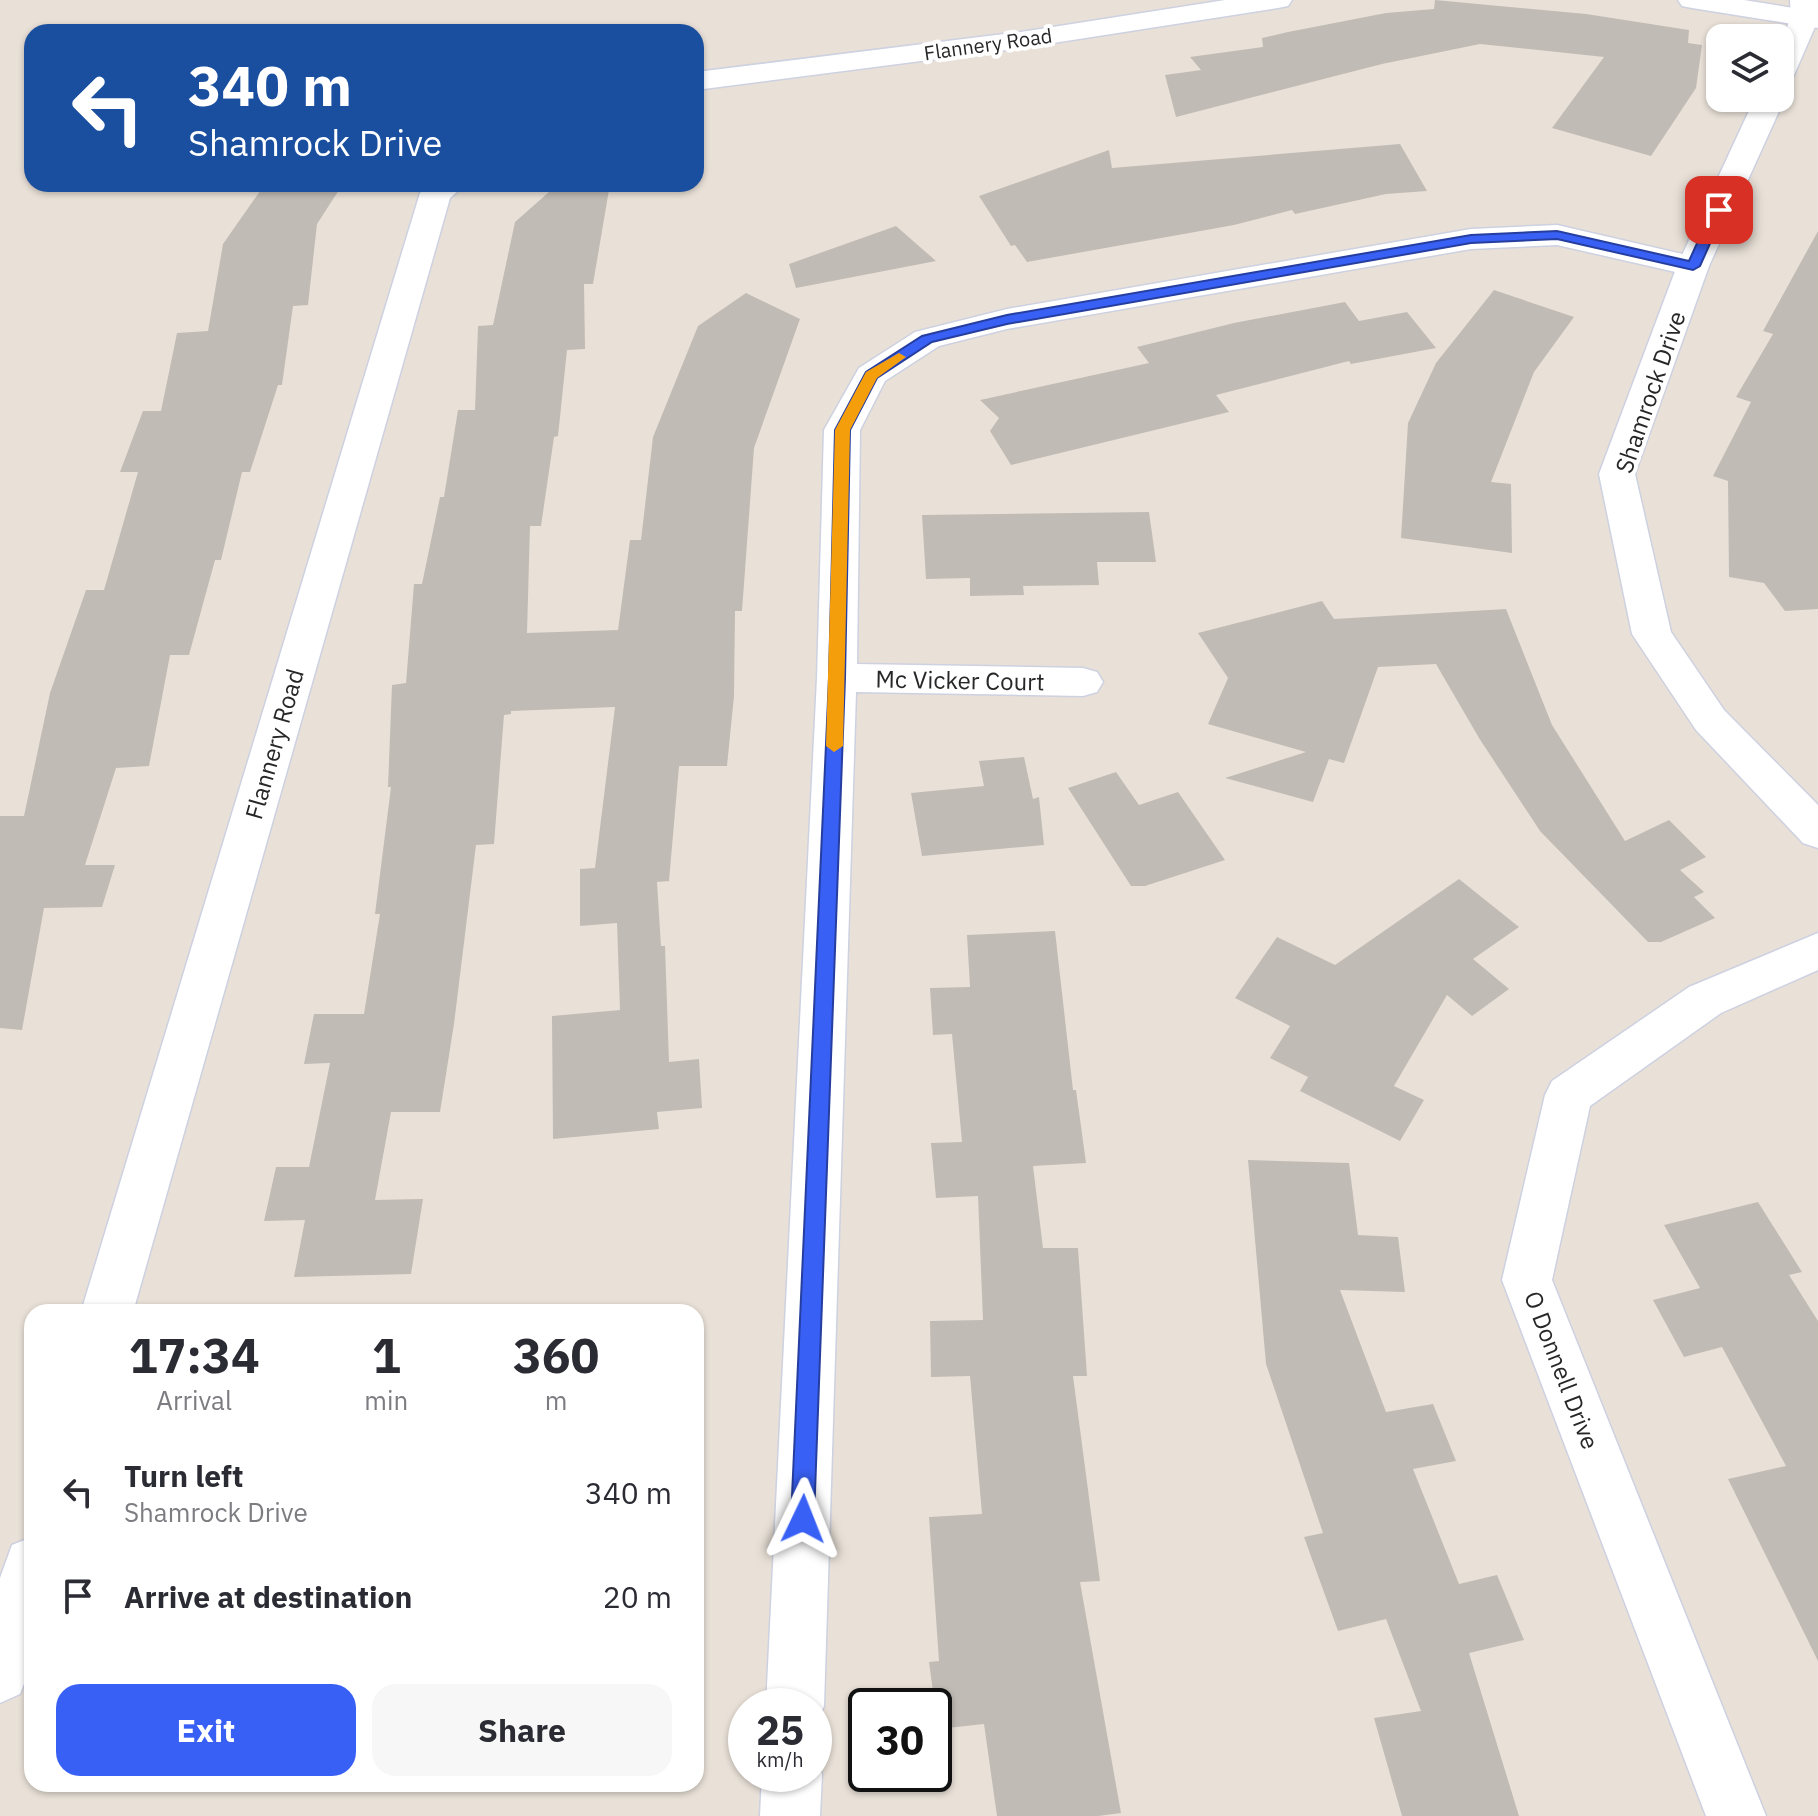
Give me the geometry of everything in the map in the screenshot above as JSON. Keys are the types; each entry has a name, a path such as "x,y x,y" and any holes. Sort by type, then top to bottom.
{"street":[{"name":"Flannery Road","path":"704,80 1021,40 1278,0"},
{"path":"1692,0 1809,13 1794,45"},
{"name":"Shamrock Drive","path":"1764,112 1693,266 1617,474 1652,634 1710,720 1818,832"},
{"name":"Flannery Road","path":"109,1304 438,192"},
{"path":"796,1688 837,678 842,430 871,375 927,339 1007,319 1471,239 1557,235 1693,266"},
{"name":"Mc Vicker Court","path":"837,678 1083,682"},
{"name":"O Donnell Drive","path":"1736,1816 1527,1280 1569,1095 1705,1000 1818,951"},
{"path":"0,1674 24,1592"},
{"path":"790,1816 791,1792"}],"building":[{"path":"1435,0 1586,14 1689,30 1688,43 1702,45 1696,88 1651,156 1552,128 1604,57 1480,44 1382,64 1176,117 1165,75 1201,70 1190,57 1263,47 1262,38 1288,32 1386,13 1434,9"},
{"path":"1400,144 1427,191 1386,194 1295,214 1292,210 1234,225 1027,262 1015,245 1011,246 979,196 1109,150 1112,168"},
{"path":"259,192 338,192 317,224 308,305 293,306 282,385 278,385 250,472 242,472 221,560 215,560 189,655 170,655 149,766 116,768 85,865 115,865 102,907 44,908 22,1030 0,1028 0,816 24,816 50,693 86,590 104,590 138,472 120,472 143,411 161,411 177,333 208,331 223,244"},
{"path":"549,192 609,192 593,284 584,284 585,349 567,350 558,436 554,437 541,526 530,526 527,633 618,630 630,540 641,540 653,437 698,326 746,293 800,319 754,448 742,611 735,611 734,696 727,766 679,766 669,881 657,882 661,946 665,946 669,1062 699,1059 702,1108 657,1112 659,1129 553,1139 552,1016 620,1010 617,923 580,926 580,869 595,868 615,707 511,711 511,714 504,715 494,844 476,845 440,1112 391,1112 375,1200 423,1199 411,1274 294,1277 305,1220 264,1221 276,1167 309,1167 330,1063 304,1064 314,1014 364,1014 380,914 375,914 391,787 388,787 392,685 406,683 414,584 422,584 440,497 444,497 458,410 475,410 478,326 493,325 515,222"},
{"path":"896,226 936,261 796,288 789,264"},
{"path":"1818,231 1818,609 1785,611 1764,583 1729,577 1728,481 1713,476 1751,402 1736,397 1773,334 1763,331"},
{"path":"1494,290 1574,317 1534,372 1491,482 1511,484 1512,553 1401,538 1408,423 1436,363"},
{"path":"1345,302 1359,321 1407,312 1436,348 1351,364 1349,361 1216,395 1229,412 1011,465 990,431 999,418 980,400 1149,363 1137,347 1234,323"},
{"path":"1149,512 1156,562 1097,562 1099,585 1023,586 1024,595 970,596 970,578 926,579 922,515"},
{"path":"1322,601 1334,619 1506,609 1552,725 1625,841 1669,820 1706,857 1680,870 1704,892 1694,897 1715,918 1661,942 1648,942 1540,831 1479,738 1436,664 1378,667 1344,763 1329,759 1313,802 1225,778 1306,752 1208,724 1228,678 1198,633"},
{"path":"1024,757 1033,799 1039,797 1044,845 922,856 911,793 984,786 979,761"},
{"path":"1116,772 1139,805 1178,792 1225,860 1145,886 1131,886 1068,788"},
{"path":"1459,879 1519,927 1473,959 1509,989 1472,1016 1447,995 1394,1086 1424,1100 1400,1141 1300,1091 1308,1077 1270,1058 1290,1026 1235,998 1277,937 1335,965"},
{"path":"1055,931 1073,1090 1076,1090 1086,1163 1033,1166 1043,1248 1078,1248 1087,1376 1073,1376 1100,1581 1080,1582 1121,1813 1098,1816 997,1816 984,1724 952,1727 952,1688 932,1688 929,1662 939,1661 929,1517 982,1514 970,1376 931,1377 930,1321 983,1320 978,1196 936,1198 931,1143 962,1142 952,1034 933,1035 930,988 970,987 967,935"},
{"path":"1248,1160 1349,1163 1358,1235 1398,1237 1405,1292 1340,1290 1386,1412 1433,1404 1456,1461 1413,1469 1459,1584 1497,1575 1524,1640 1469,1653 1519,1816 1402,1816 1374,1718 1421,1711 1386,1619 1338,1631 1304,1537 1323,1533 1266,1364"},
{"path":"1758,1202 1802,1272 1789,1275 1818,1321 1818,1661 1728,1479 1786,1466 1722,1347 1684,1357 1653,1300 1700,1288 1664,1225"}],"slow traffic":[{"path":"834,746 842,430 871,375 899,357"}],"route":[{"path":"803,1519 837,678 842,430 871,375 927,339 1007,319 1471,239 1557,235 1693,266 1719,210"}]}
